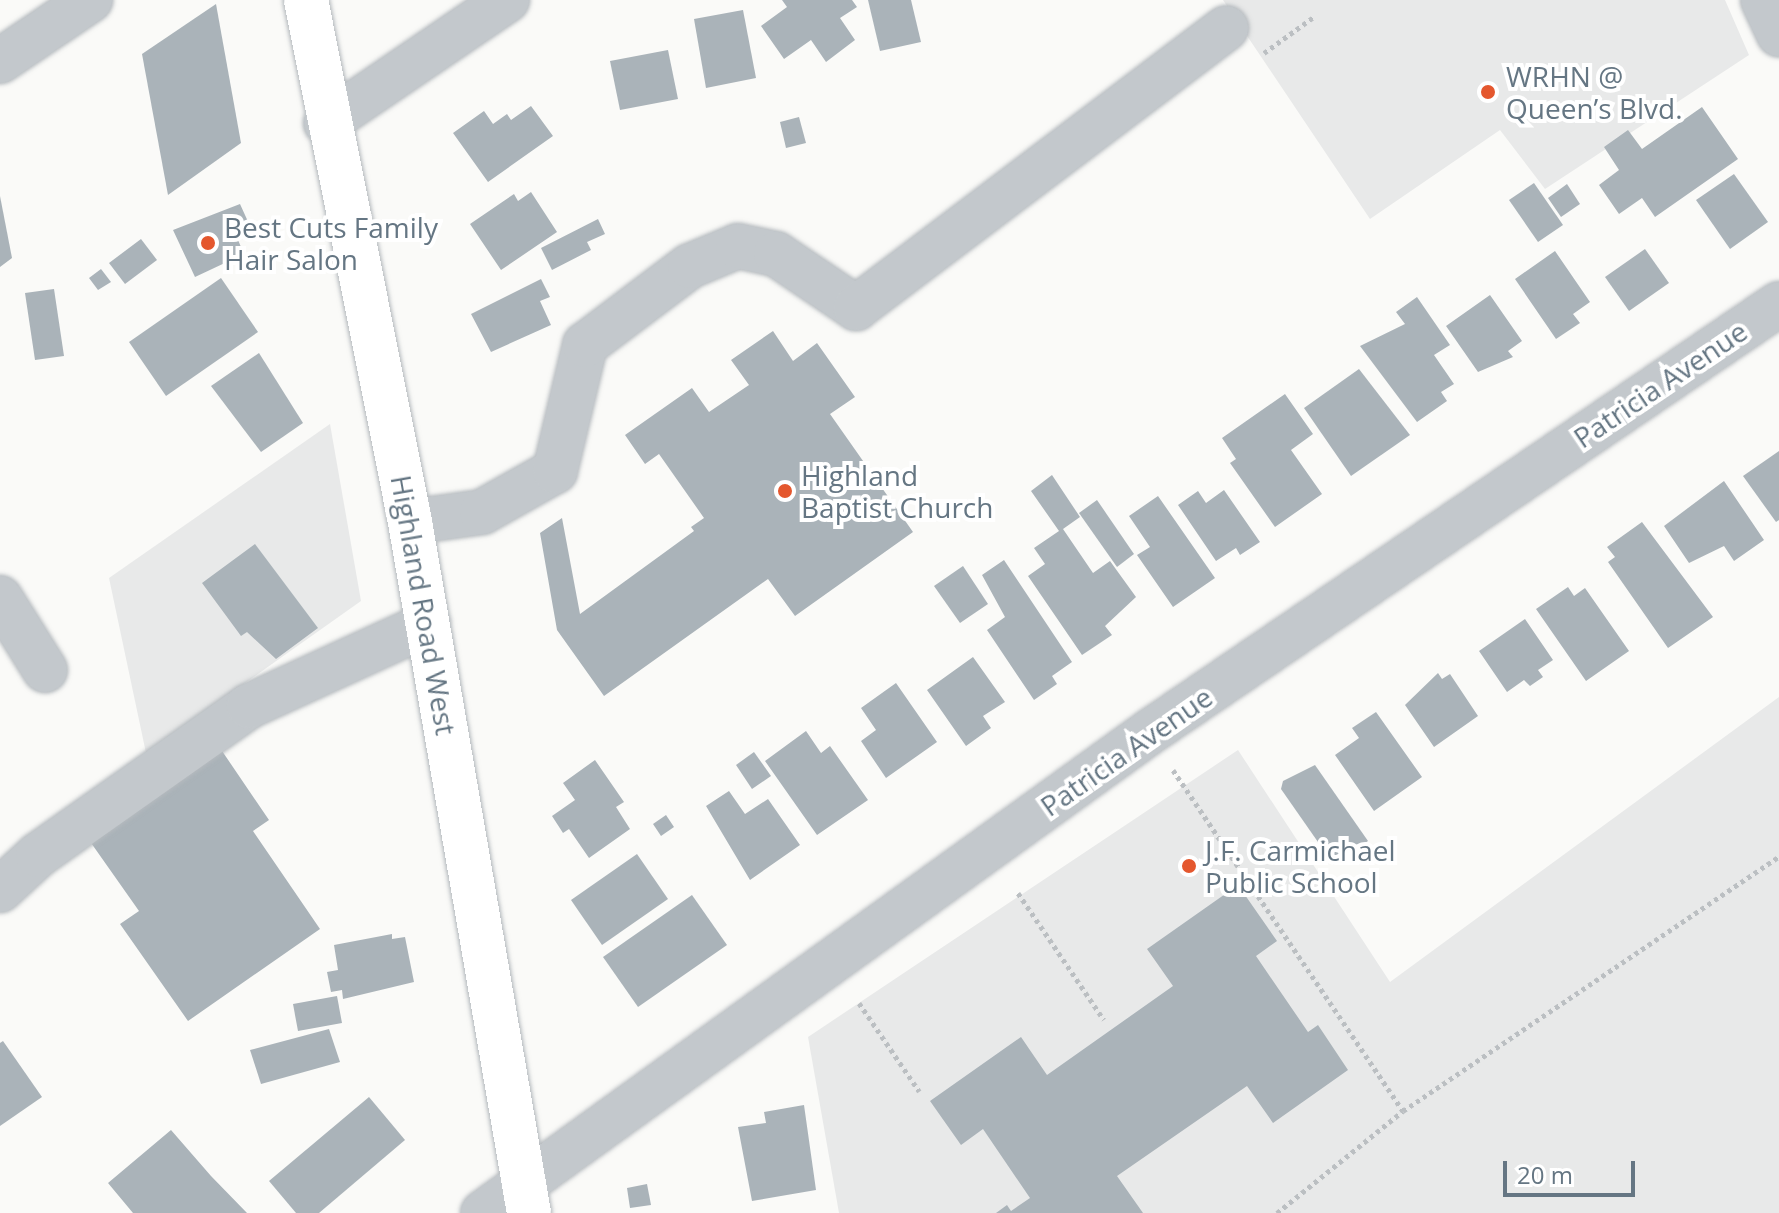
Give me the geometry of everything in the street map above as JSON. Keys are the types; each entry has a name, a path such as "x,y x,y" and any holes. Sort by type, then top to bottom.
{"main road":[{"name":"Highland Road West","path":"306,0 326,123 410,522 526,1196"}],"street":[{"path":"0,61 90,0"},
{"path":"326,123 507,0"},
{"path":"1763,0 1779,35"},
{"path":"410,522 482,512 555,471 585,345 690,266 738,246 776,254 856,308 1226,28"},
{"name":"Patricia Avenue","path":"483,1213 526,1196 829,967 1148,733 1779,304"},
{"path":"0,598 45,670"},
{"path":"0,890 38,855 249,706 428,624"}],"path":[{"path":"1148,733 1403,1111"},
{"path":"1277,1213 1403,1111 1779,856"},
{"path":"1018,893 1104,1020"},
{"path":"859,1003 919,1091"}],"shaded area":[{"name":"WRHN @ Queen’s Blvd.","path":"1223,0 1725,0 1749,55 1545,189 1500,130 1370,219"},
{"path":"330,424 361,601 146,753 109,578"},
{"name":"J.F. Carmichael Public School","path":"1779,697 1779,1213 839,1213 808,1037 1238,750 1390,982"}],"building":[{"path":"782,0 852,0 857,7 840,18 855,40 826,62 811,40 784,59 761,26 787,7"},
{"path":"868,0 911,0 921,42 880,51"},
{"path":"216,4 241,143 168,195 142,54"},
{"path":"743,10 756,78 706,88 694,19"},
{"path":"668,50 678,99 620,110 610,61"},
{"path":"531,106 553,136 488,182 453,133 484,111 493,124 507,114 511,120"},
{"path":"1702,107 1738,159 1655,217 1642,198 1619,214 1599,185 1619,170 1604,147 1628,130 1642,149"},
{"path":"799,117 806,143 786,148 780,122"},
{"path":"1734,174 1768,222 1730,249 1696,200"},
{"path":"1534,183 1563,225 1538,242 1509,200"},
{"path":"1567,184 1580,204 1561,217 1548,198"},
{"path":"531,192 557,232 501,270 470,224 514,194 518,201"},
{"path":"0,196 12,258 0,267"},
{"path":"240,204 250,226 235,233 244,254 195,277 173,230"},
{"path":"598,219 605,234 587,242 591,250 552,270 541,248"},
{"path":"141,239 157,260 125,284 109,263"},
{"path":"1645,249 1669,283 1629,311 1605,277"},
{"path":"1555,251 1590,302 1573,314 1580,323 1556,339 1515,279"},
{"path":"101,269 111,282 98,290 89,278"},
{"path":"221,278 258,332 166,396 129,342"},
{"path":"541,279 550,297 540,301 551,325 491,352 471,314"},
{"path":"54,289 64,356 35,360 25,293"},
{"path":"1490,295 1522,341 1508,351 1513,357 1478,372 1446,326"},
{"path":"1417,297 1450,345 1434,355 1454,384 1441,392 1447,401 1417,422 1360,346 1405,324 1396,312"},
{"name":"Highland Baptist Church","path":"773,331 793,361 817,343 855,397 830,414 913,532 795,616 768,579 604,696 557,630 540,533 562,518 580,614 694,531 691,527 704,518 659,454 645,464 625,435 692,388 709,412 749,385 731,360"},
{"path":"259,353 303,423 261,452 211,386"},
{"path":"1359,369 1410,435 1351,476 1304,408"},
{"path":"1285,394 1313,434 1291,450 1322,494 1275,527 1230,463 1236,459 1222,438"},
{"path":"1779,451 1779,520 1776,522 1743,476"},
{"path":"1052,475 1080,517 1063,529 1093,573 1110,561 1136,597 1105,626 1112,635 1082,655 1028,576 1045,564 1034,548 1059,531 1031,491"},
{"path":"1724,481 1764,540 1734,561 1724,546 1689,563 1664,526"},
{"path":"1224,490 1260,542 1240,555 1236,548 1216,561 1178,505 1198,491 1206,503"},
{"path":"1158,496 1215,578 1173,607 1137,555 1150,547 1129,516"},
{"path":"1097,500 1134,554 1117,567 1079,513"},
{"path":"1642,522 1713,617 1668,648 1608,562 1615,557 1607,547"},
{"path":"255,544 318,628 276,659 247,632 241,636 202,583"},
{"path":"1004,560 1072,662 1052,676 1057,684 1034,700 987,630 1005,617 982,575"},
{"path":"963,566 988,604 960,623 934,586"},
{"path":"1568,587 1574,596 1585,588 1629,651 1586,681 1536,609"},
{"path":"1525,619 1553,660 1538,670 1543,677 1530,686 1524,680 1507,692 1479,651"},
{"path":"973,657 1005,702 983,716 991,728 966,746 927,690"},
{"path":"1438,673 1442,679 1450,674 1478,716 1434,747 1405,705"},
{"path":"896,683 937,742 886,778 861,741 876,730 861,708"},
{"path":"1376,712 1422,777 1374,811 1335,755 1359,738 1352,728"},
{"path":"806,731 821,753 830,746 868,800 817,835 765,761"},
{"path":"220,748 269,820 253,831 320,929 188,1021 120,924 139,911 89,840"},
{"path":"754,752 771,776 752,789 736,765"},
{"path":"595,760 624,802 616,807 630,829 589,858 569,829 563,833 552,816 575,800 563,783"},
{"path":"1315,765 1368,841 1334,865 1281,789 1283,781"},
{"path":"729,791 745,814 768,799 800,845 750,880 706,806"},
{"path":"666,815 674,827 661,836 653,824"},
{"path":"637,854 668,899 602,945 571,900"},
{"path":"1238,885 1277,941 1256,956 1308,1032 1318,1025 1348,1070 1273,1123 1247,1086 1117,1176 1143,1213 996,1213 1007,1205 1011,1211 1030,1198 983,1129 961,1145 930,1101 1021,1037 1047,1075 1173,986 1147,949"},
{"path":"692,895 727,945 638,1007 603,957"},
{"path":"392,934 392,939 405,937 414,982 343,999 342,990 331,992 327,972 338,970 334,945"},
{"path":"337,996 342,1023 298,1031 293,1004"},
{"path":"329,1029 340,1062 261,1084 250,1050"},
{"path":"3,1041 42,1097 0,1126 0,1043"},
{"path":"369,1097 405,1140 319,1213 296,1213 269,1181"},
{"path":"804,1105 816,1190 752,1201 738,1127 766,1123 764,1112"},
{"path":"171,1130 247,1213 133,1213 108,1183"},
{"path":"647,1184 651,1205 630,1208 627,1188"}],"place":[{"name":"WRHN @ Queen’s Blvd.","path":"1488,92"},
{"name":"Best Cuts Family Hair Salon","path":"208,243"},
{"name":"Highland Baptist Church","path":"785,491"},
{"name":"J.F. Carmichael Public School","path":"1189,866"}]}
